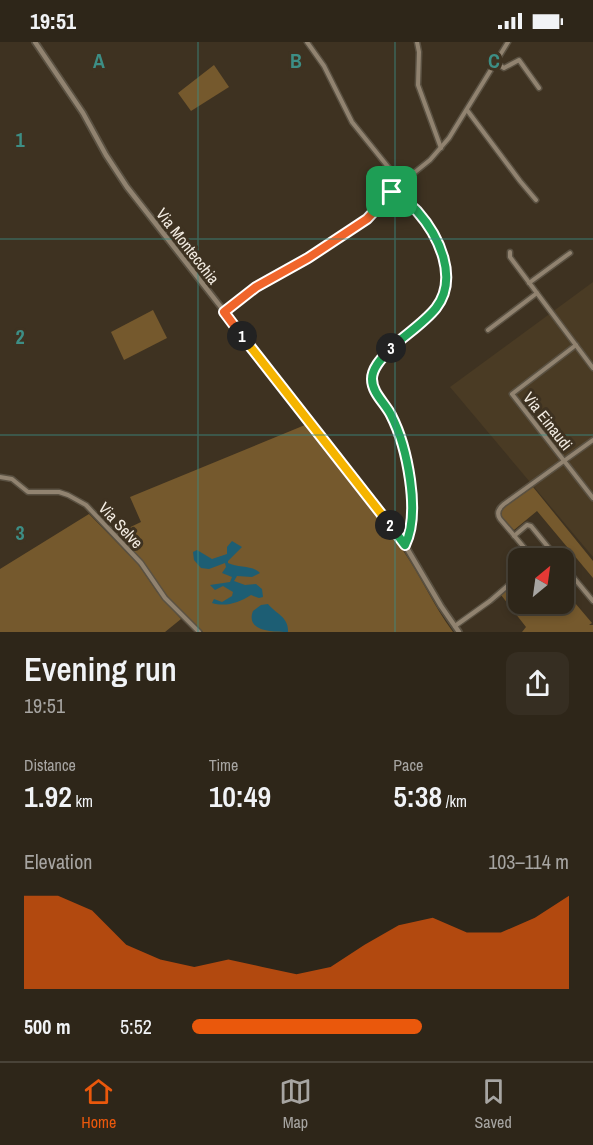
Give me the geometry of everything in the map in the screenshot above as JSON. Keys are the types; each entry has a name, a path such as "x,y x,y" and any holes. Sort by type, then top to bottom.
{"street":[{"name":"Via Montecchia","path":"35,42 83,113 121,178 405,545 459,632"},
{"path":"308,42 324,66 352,122 401,183"},
{"path":"417,42 418,85 441,148"},
{"path":"224,312 256,287 308,258 367,219 401,183 430,160 467,110 508,42"},
{"path":"496,63 504,68 519,60 538,88"},
{"path":"467,110 536,200"},
{"path":"392,192 416,209 430,229 438,243 447,276 446,288 435,309 392,348 372,375 373,386 394,421 408,461 411,505 409,531 405,545"},
{"path":"510,252 510,257 593,368"},
{"path":"529,283 570,253"},
{"path":"488,330 537,293"},
{"name":"Via Einaudi","path":"576,345 512,394 593,498"},
{"path":"524,548 498,516 499,510 530,484 593,440"},
{"name":"Via Selve","path":"0,477 12,479 28,492 59,492 86,505 141,563 165,598 200,632"},
{"path":"514,536 527,525 531,526 549,548"},
{"path":"574,578 593,601"},
{"path":"455,626 508,585"}],"shaded area":[{"path":"214,65 229,87 191,111 178,93"},
{"path":"593,282 593,557 450,387"},
{"path":"153,310 167,338 124,360 111,332"},
{"path":"305,425 391,533 453,632 203,632 163,593 143,562 116,534 141,522 130,497"},
{"path":"533,487 593,561 593,578 574,555 574,548 568,548 537,511 514,530 501,516 502,509"},
{"path":"89,514 138,564 157,592 181,619 165,632 0,632 0,569"},
{"path":"508,589 508,604 501,595"},
{"path":"574,602 592,623 589,625 593,625 593,632 522,632 526,627 516,614 574,614"}],"water":[{"path":"232,541 242,547 228,563 257,570 260,573 252,577 237,576 234,581 245,585 256,584 262,589 263,597 251,595 232,604 212,603 214,599 222,602 232,596 233,592 223,586 215,590 210,585 230,582 232,577 222,573 226,567 225,563 209,569 201,568 194,560 193,552 197,550 212,559 227,554 227,547"},
{"path":"268,604 284,619 288,632 262,629 253,623 253,611 261,605"}],"route":[{"path":"392,192 416,209 435,236 444,259 447,276 446,288 435,309 392,348 372,375 373,386 390,412 406,452 410,469 411,505 409,531 405,545 224,312 256,287 308,258 367,219 392,192"}]}
